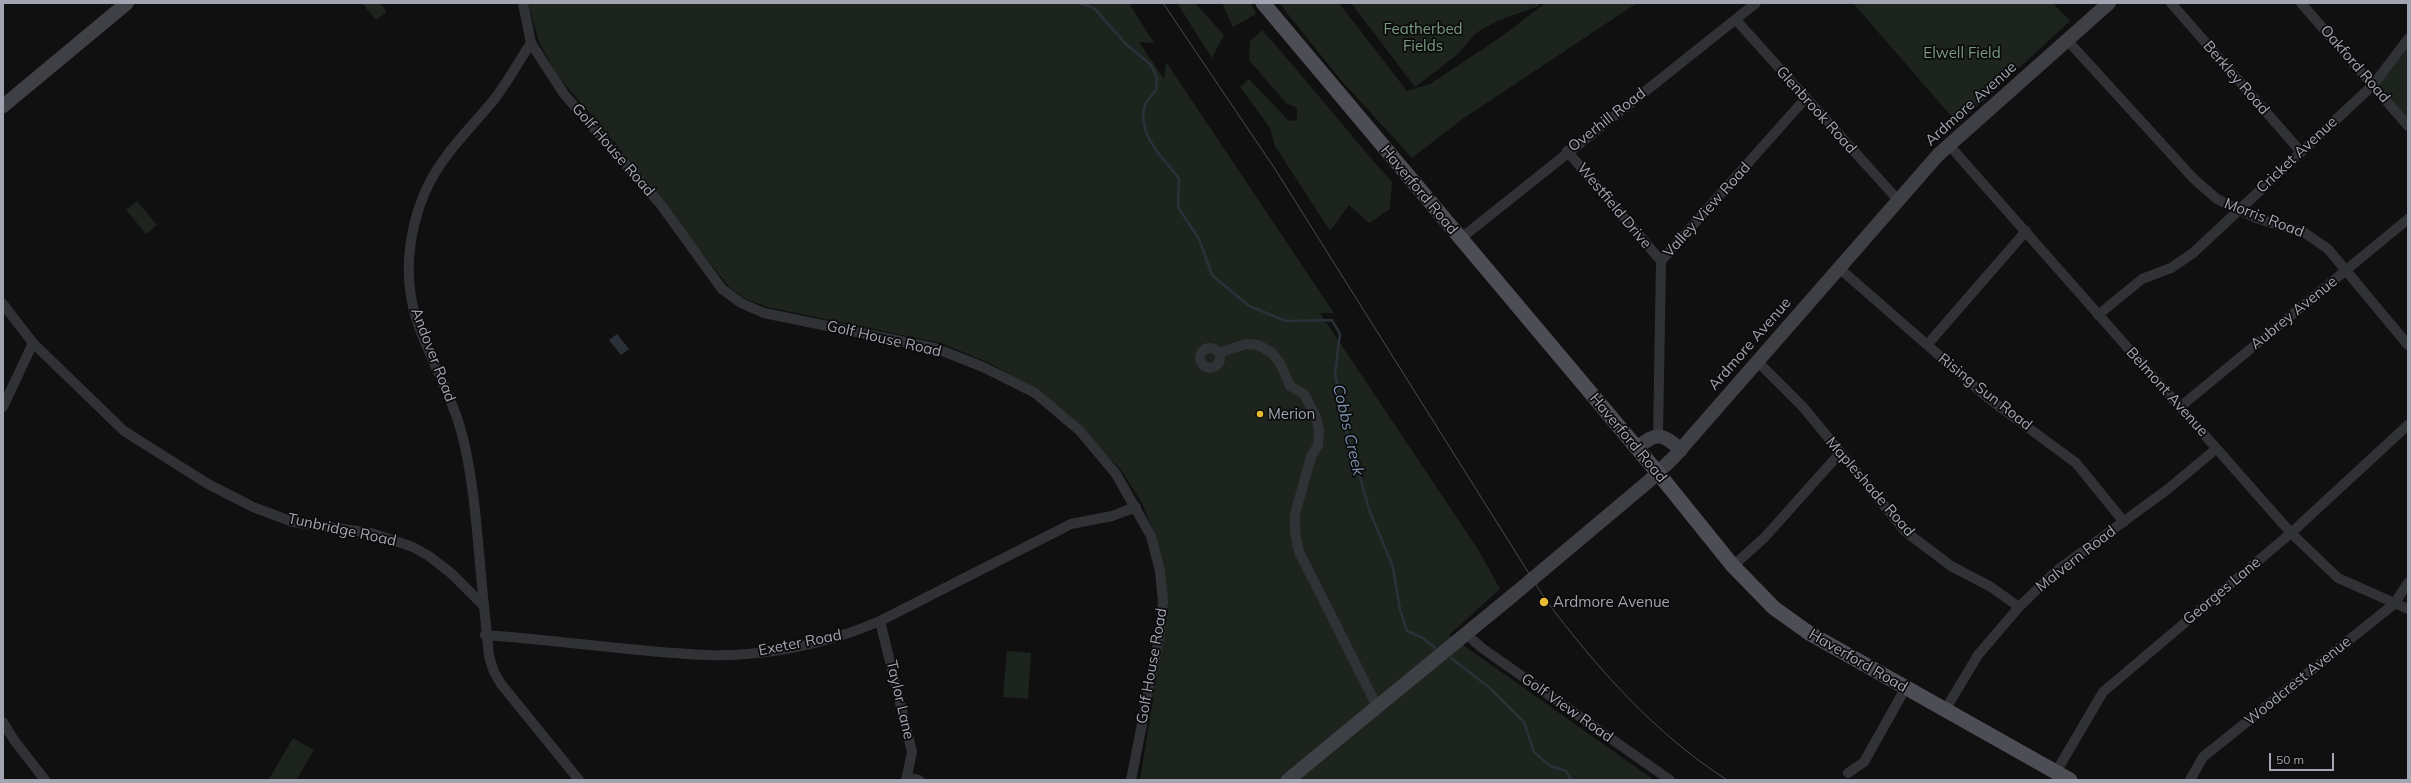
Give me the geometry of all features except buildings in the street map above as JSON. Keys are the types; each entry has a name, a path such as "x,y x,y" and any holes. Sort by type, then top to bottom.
{"main road":[{"name":"Haverford Road","path":"1263,3 1658,473 1733,566 1774,608 1809,634 2070,780"}],"street":[{"path":"3,106 127,3"},
{"name":"Golf House Road","path":"523,3 531,43 564,94 661,205 722,289 741,303 764,313 936,348 983,367 1035,393 1080,431 1116,474 1151,536 1160,571 1163,602 1159,638 1131,780"},
{"name":"Overhill Road","path":"1460,239 1568,151 1756,3"},
{"name":"Ardmore Avenue","path":"1288,780 1465,633 1512,596 1658,473 1681,450 1757,361 1948,145 2109,3"},
{"name":"Berkley Road","path":"2171,3 2301,152"},
{"name":"Oakford Road","path":"2301,3 2408,126"},
{"name":"Glenbrook Road","path":"1736,20 1805,99 1898,200"},
{"name":"Morris Road","path":"2067,40 2193,178 2217,199 2237,210 2256,218 2305,233 2328,249 2408,345"},
{"name":"Cricket Avenue","path":"2098,315 2142,279 2171,268 2193,253 2237,210 2373,85 2408,40"},
{"name":"Andover Road","path":"484,606 478,542 463,439 443,382 414,311 410,286 409,259 420,207 433,175 471,124 494,100 531,43"},
{"name":"Valley View Road","path":"1658,436 1661,262 1805,99"},
{"name":"Belmont Avenue","path":"1948,145 2026,231 2098,315 2291,533 2338,578 2408,609"},
{"name":"Westfield Drive","path":"1568,151 1661,262"},
{"name":"Aubrey Avenue","path":"2180,407 2408,219"},
{"path":"1927,345 2026,231"},
{"name":"Rising Sun Road","path":"1839,268 1988,398 2076,463 2124,522"},
{"name":"Tunbridge Road","path":"3,304 33,343 124,430 208,484 253,507 293,522 371,533 413,547 452,574 484,606"},
{"path":"3,407 33,343"},
{"path":"1219,353 1246,344 1258,345 1271,352 1280,363 1290,386 1304,394 1316,417 1319,431 1318,445 1310,456 1296,514 1295,532 1299,552 1377,706"},
{"name":"Mapleshade Road","path":"1757,361 1803,407 1906,532 1951,566 1991,587 2019,607"},
{"name":"Georges Lane","path":"2056,772 2103,692 2291,533 2408,425"},
{"path":"1637,448 1648,439 1658,436 1670,440 1681,450"},
{"name":"Malvern Road","path":"1945,710 1978,655 2019,607 2056,571 2124,522 2216,449"},
{"path":"1733,566 1765,537 1840,453"},
{"name":"Exeter Road","path":"486,635 707,655 756,652 806,645 848,635 880,621 1071,524 1112,516 1136,507"},
{"name":"Woodcrest Avenue","path":"2190,780 2203,757 2394,604 2408,583"},
{"path":"484,606 486,635 494,672 501,684 579,780"},
{"name":"Taylor Lane","path":"880,621 912,752 907,778"},
{"name":"Golf View Road","path":"1465,633 1488,653 1670,780"},
{"path":"1848,773 1864,762 1905,689"},
{"path":"3,722 44,780"},
{"path":"907,778 919,780"}],"green space":[{"path":"362,3 380,3 387,12 376,20"},
{"path":"528,3 1129,3 1154,43 1139,42 1164,79 1166,62 1334,313 1320,313 1479,551 1500,589 1449,635 1654,780 1140,780 1163,638 1155,535 1142,503 1121,470 1081,429 1039,391 987,362 941,343 767,307 744,298 729,287 616,144 558,76 539,42"},
{"path":"1177,3 1195,3 1224,35 1212,58"},
{"path":"1222,3 1251,3 1256,14 1233,27"},
{"path":"1279,3 1339,3 1407,91 1430,84 1501,37 1545,3 1637,3 1461,120 1412,158 1340,79"},
{"name":"Featherbed Fields","path":"1351,3 1539,3 1539,6 1497,21 1476,33 1457,55 1415,87"},
{"name":"Elwell Field","path":"1853,3 2053,3 2070,21 1958,124"},
{"path":"1262,30 1392,182 1390,209 1369,223 1349,205 1330,231 1275,146 1270,128 1240,87 1249,79 1289,121 1297,120 1297,108 1286,103 1249,60 1250,41"},
{"path":"2408,39 2408,126 2373,85"},
{"path":"137,201 157,225 146,234 126,210"},
{"path":"1007,651 1031,653 1028,699 1003,697"},
{"path":"293,738 314,750 296,780 269,779"}],"shaded area":[{"path":"617,334 629,349 621,355 609,340"}],"waterway":[{"name":"Cobbs Creek","path":"1079,3 1094,8 1126,44 1151,65 1157,78 1156,90 1145,105 1143,115 1144,126 1159,154 1179,178 1178,207 1199,239 1212,275 1249,306 1286,321 1332,320 1340,334 1335,373 1342,415 1370,512 1393,567 1400,610 1407,631 1423,638 1435,648"},
{"name":"Cobbs Creek","path":"1451,658 1490,688 1524,722 1534,752 1550,766 1566,771 1571,780"}],"tram line":[{"path":"1163,3 1275,169 1545,599 1585,650 1628,698 1675,742 1727,780"}],"place":[{"name":"Merion","path":"1260,414"},
{"name":"Ardmore Avenue","path":"1544,602"}]}
